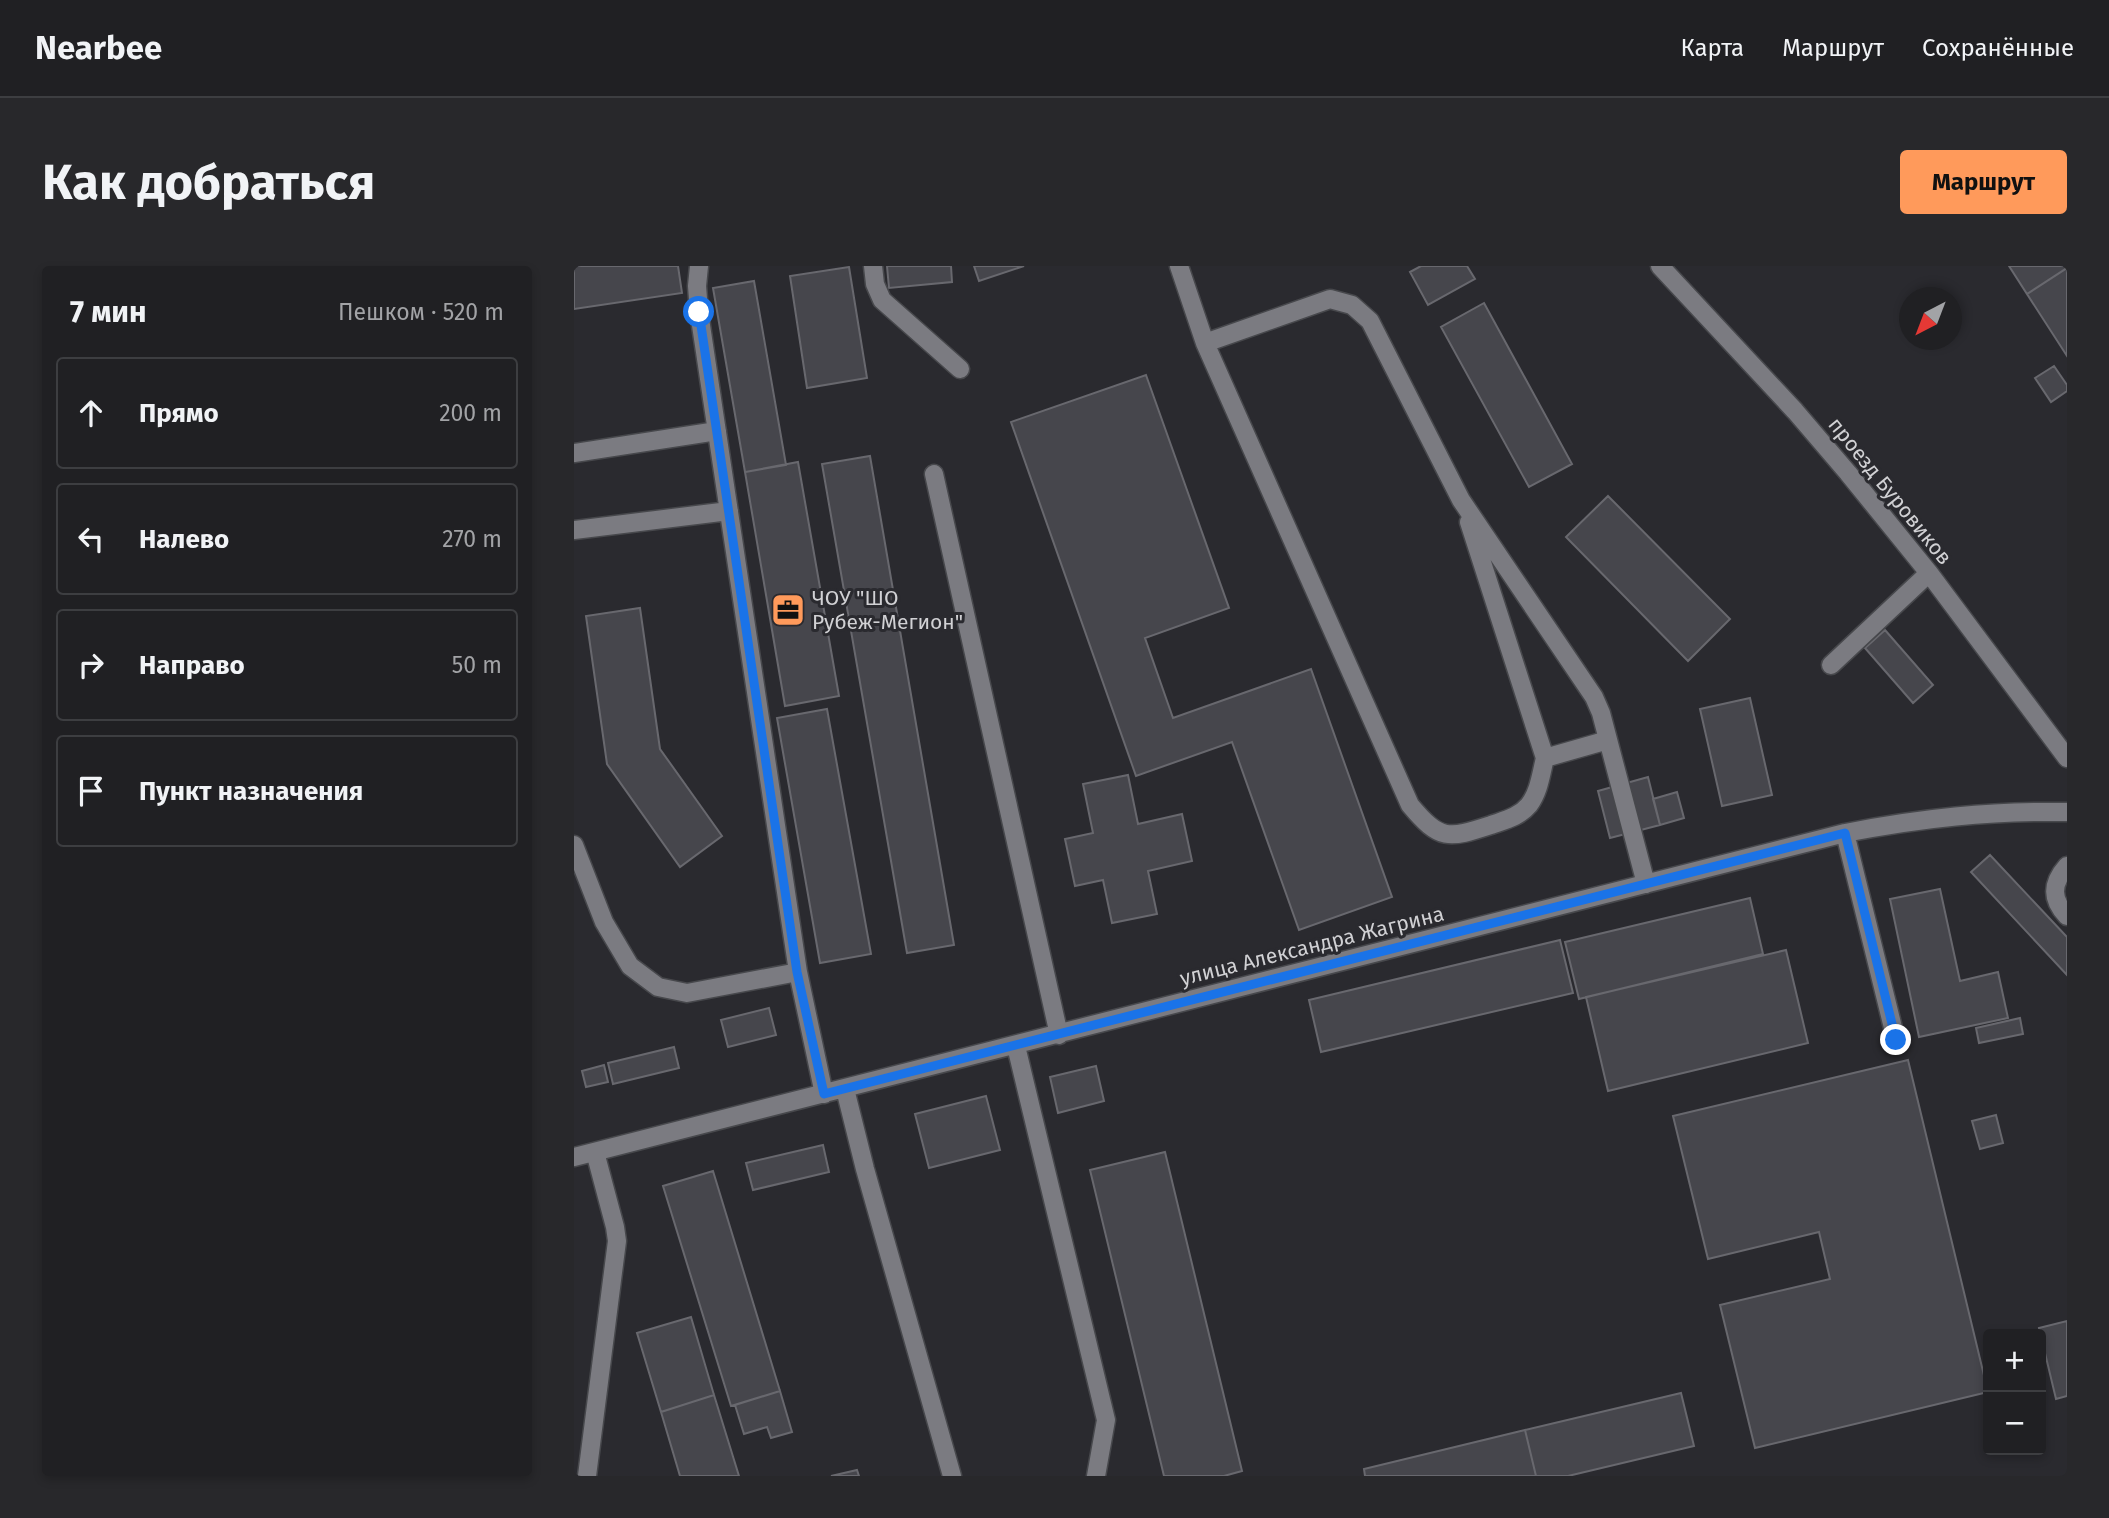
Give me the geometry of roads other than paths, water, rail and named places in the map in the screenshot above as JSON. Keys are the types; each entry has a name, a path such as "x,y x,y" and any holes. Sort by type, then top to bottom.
{"street":[{"path":"699,266 699,312 797,972 824,1094"},
{"path":"873,266 875,284 882,300 960,369"},
{"path":"1179,266 1205,343 1410,805 1427,825 1443,833 1459,836 1517,816 1535,796 1545,758 1461,500"},
{"name":"проезд Буровиков","path":"1660,266 1795,411 1928,573 2067,758"},
{"path":"1205,343 1330,299 1352,305 1370,321 1461,500 1594,697 1646,884"},
{"path":"574,453 717,431"},
{"path":"934,474 1059,1035"},
{"path":"574,530 729,511"},
{"path":"1831,665 1928,573"},
{"path":"1545,758 1608,740"},
{"name":"улица Александра Жагрина","path":"574,1157 1845,833 1971,813 2067,812"},
{"path":"1845,833 1896,1040"},
{"path":"574,845 604,922 630,966 657,987 687,993 797,972"},
{"path":"2067,866 2060,874 2055,900 2067,916"},
{"path":"1016,1046 1106,1420 1096,1476"},
{"path":"845,1089 952,1476"},
{"path":"587,1476 617,1241 595,1152"}],"place":[{"name":"ЧОУ \"ШО Рубеж-Мегион\"","path":"788,610"}]}
